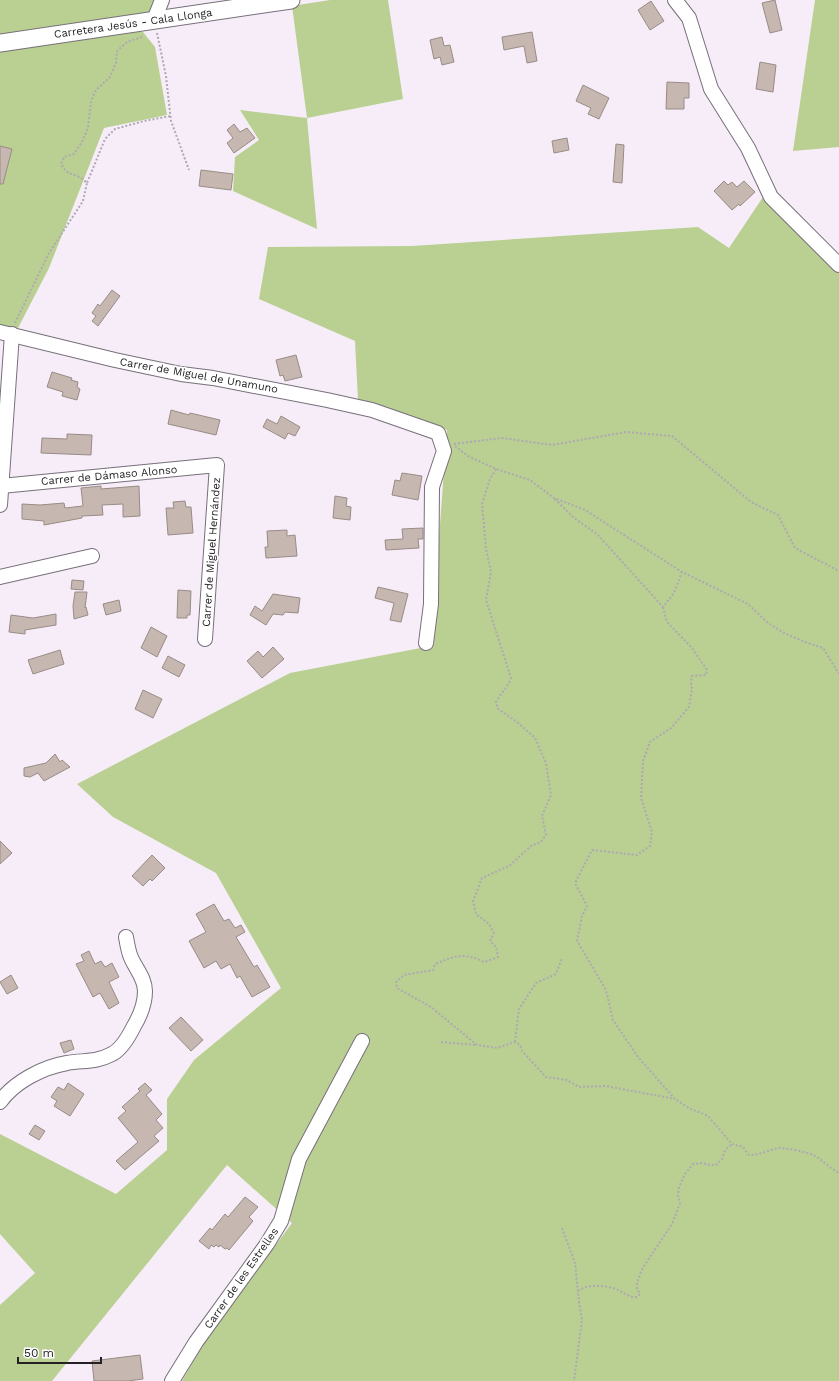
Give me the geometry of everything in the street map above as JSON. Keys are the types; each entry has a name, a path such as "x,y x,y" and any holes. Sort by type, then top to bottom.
{"main road":[{"name":"Carretera Jesús - Cala Llonga","path":"0,42 291,0"}],"street":[{"path":"154,20 162,0"},
{"path":"675,0 688,18 711,89 748,148 771,197 839,265"},
{"path":"0,505 6,333"},
{"name":"Carrer de Miguel de Unamuno","path":"6,333 115,360 181,374 328,400 372,410 438,433"},
{"path":"426,643 431,604 432,487 444,451 438,433"},
{"name":"Carrer de Dámaso Alonso","path":"1,486 217,465"},
{"name":"Carrer de Miguel Hernández","path":"205,639 217,465"},
{"path":"0,577 92,556"},
{"path":"0,1102 5,1095 34,1073 67,1063 93,1061 113,1054 128,1039 136,1023 145,991 142,977 130,956 126,937"},
{"name":"Carrer de les Estrelles","path":"172,1381 196,1342 267,1244 281,1221 299,1159 362,1041"}],"path":[{"path":"154,20 166,76 171,116 189,170"},
{"path":"87,183 78,176 71,175 61,164 64,157 74,154 82,142 88,128 91,101 96,90 110,77 116,64 117,51 127,42 142,37"},
{"path":"6,333 15,325 50,253 82,201 87,183 105,139 114,129 171,116"},
{"path":"454,444 502,438 552,445 626,432 672,436 751,502 778,515 795,548 839,571"},
{"path":"438,433 468,456 496,469 530,480 554,498 574,518 597,534 663,607 667,622 692,648 707,670 706,675 692,676 692,689 689,706 671,728 650,742 644,761 641,798 652,832 650,846 637,855 592,850 575,883 587,906 582,916 578,941 606,990 613,1020 638,1057 675,1099 689,1108 708,1116 732,1144 742,1147 749,1155 758,1155 780,1148 813,1155 832,1170 839,1173"},
{"path":"477,1045 431,1007 397,988 396,982 404,975 433,970 434,964 456,956 474,957 484,962 498,957 496,947 490,941 494,933 489,924 476,914 472,900 482,878 509,866 531,846 541,842 546,835 542,816 551,795 546,763 534,738 516,721 498,708 496,702 501,693 509,685 511,678 486,600 491,572 486,549 482,504 490,480 496,469"},
{"path":"554,498 585,510 682,572 748,604 768,623 784,633 823,648 839,674"},
{"path":"663,607 674,593 682,572"},
{"path":"515,1042 519,1009 536,984 556,974 562,958"},
{"path":"441,1042 497,1048 515,1042"},
{"path":"515,1042 520,1045 522,1051 546,1077 568,1080 579,1087 606,1086 675,1099"},
{"path":"578,1291 583,1287 604,1286 616,1289 631,1297 637,1297 640,1294 637,1289 637,1283 642,1269 672,1224 680,1202 678,1195 679,1187 685,1174 693,1164 702,1163 716,1165 722,1159 725,1150 732,1144"},
{"path":"562,1228 575,1263 582,1320 574,1381"}],"green space":[{"path":"0,0 158,0 154,12 0,35"},
{"path":"330,0 388,0 403,99 307,118 292,6"},
{"path":"815,0 839,0 839,147 793,151"},
{"path":"133,29 143,32 155,47 167,115 104,128 49,268 18,328 0,326 0,48"},
{"path":"240,110 307,118 317,229 233,191 235,157 259,140"},
{"path":"763,197 839,271 839,1381 182,1381 208,1336 292,1223 227,1165 52,1381 0,1381 0,1305 35,1273 0,1234 0,1134 116,1194 167,1150 167,1099 194,1060 281,988 216,873 113,817 77,784 290,673 431,646 447,430 358,400 355,341 259,299 268,247 412,246 698,227 729,248"}],"building":[{"path":"775,0 782,30 770,33 762,3"},
{"path":"651,1 664,21 650,30 638,10"},
{"path":"532,32 537,61 527,63 524,46 504,50 502,37"},
{"path":"442,37 444,46 450,45 454,62 442,65 440,57 434,59 430,40"},
{"path":"760,62 776,65 773,92 756,89"},
{"path":"667,82 689,83 689,98 684,98 684,109 666,109"},
{"path":"583,85 609,98 599,119 588,114 591,108 576,101"},
{"path":"234,124 240,132 247,128 255,138 234,153 227,143 233,138 227,130"},
{"path":"567,138 569,150 554,153 552,141"},
{"path":"616,144 624,145 622,183 613,182"},
{"path":"0,146 12,149 3,184 0,184"},
{"path":"201,170 233,174 231,190 199,186"},
{"path":"724,181 728,185 732,182 737,187 744,181 755,192 740,206 739,204 732,210 714,191"},
{"path":"112,290 120,296 98,326 92,321 96,316 92,313 98,304 100,306"},
{"path":"296,355 302,377 285,381 283,375 280,376 276,360"},
{"path":"52,372 72,378 71,380 78,382 77,387 80,389 77,400 62,396 63,392 47,387"},
{"path":"171,410 189,415 190,413 220,420 216,435 168,424"},
{"path":"281,416 300,427 295,436 288,433 285,439 263,427 267,419 277,424"},
{"path":"67,434 92,435 91,455 41,453 42,438 67,439"},
{"path":"402,473 422,476 418,500 392,495 395,480 400,481"},
{"path":"101,486 101,489 139,486 140,516 123,517 123,504 102,505 103,515 82,516 82,518 44,525 44,521 22,519 22,504 40,505 64,503 65,508 83,506 81,488"},
{"path":"335,496 347,498 346,506 351,507 350,520 333,518"},
{"path":"185,501 186,507 191,507 193,533 168,535 166,508 174,508 173,502"},
{"path":"423,528 423,539 418,539 419,548 386,550 385,540 403,539 402,529"},
{"path":"287,530 287,536 295,535 297,556 266,558 265,547 268,547 267,531"},
{"path":"72,580 84,581 83,590 71,589"},
{"path":"378,587 408,594 401,622 390,620 394,603 375,598"},
{"path":"178,590 191,591 190,615 187,615 187,618 177,618"},
{"path":"75,592 87,592 85,608 86,607 88,615 74,619 73,606"},
{"path":"273,594 300,598 298,613 285,612 283,615 273,614 266,625 250,615 255,606 262,611"},
{"path":"119,600 121,611 106,615 103,604"},
{"path":"56,614 56,625 25,630 25,634 9,632 11,615 33,618"},
{"path":"151,627 167,636 157,657 141,648"},
{"path":"273,647 284,659 262,678 247,661 258,651 263,657"},
{"path":"60,650 64,664 33,674 28,660"},
{"path":"168,656 185,665 179,677 162,668"},
{"path":"143,690 162,699 153,718 135,709"},
{"path":"55,754 60,762 62,760 70,767 44,781 38,773 30,777 24,776 24,768 46,763"},
{"path":"0,841 12,853 0,864"},
{"path":"152,855 165,868 152,881 150,879 143,886 132,876"},
{"path":"214,904 224,921 229,919 235,928 241,925 245,932 236,937 254,967 257,965 270,987 252,997 240,976 237,978 230,964 221,969 216,961 204,968 189,941 206,932 196,914"},
{"path":"89,951 95,964 101,961 105,967 112,963 119,977 109,982 119,1003 109,1009 100,993 93,997 76,964 84,961 81,955"},
{"path":"11,975 18,988 7,994 0,982"},
{"path":"181,1017 203,1040 191,1051 169,1028"},
{"path":"71,1040 74,1049 64,1053 60,1043"},
{"path":"68,1083 84,1094 70,1116 54,1106 57,1101 51,1097 58,1087 64,1090"},
{"path":"145,1083 152,1090 146,1095 162,1114 156,1120 163,1128 154,1136 159,1141 125,1170 116,1161 138,1142 118,1118 126,1111 122,1107 140,1091 138,1089"},
{"path":"35,1125 45,1131 39,1140 29,1134"},
{"path":"245,1197 258,1207 249,1217 253,1221 229,1250 220,1245 219,1247 216,1245 214,1247 211,1245 209,1249 199,1241 210,1228 212,1230 225,1214 228,1217"},
{"path":"140,1355 143,1379 128,1381 94,1381 92,1361"}]}
